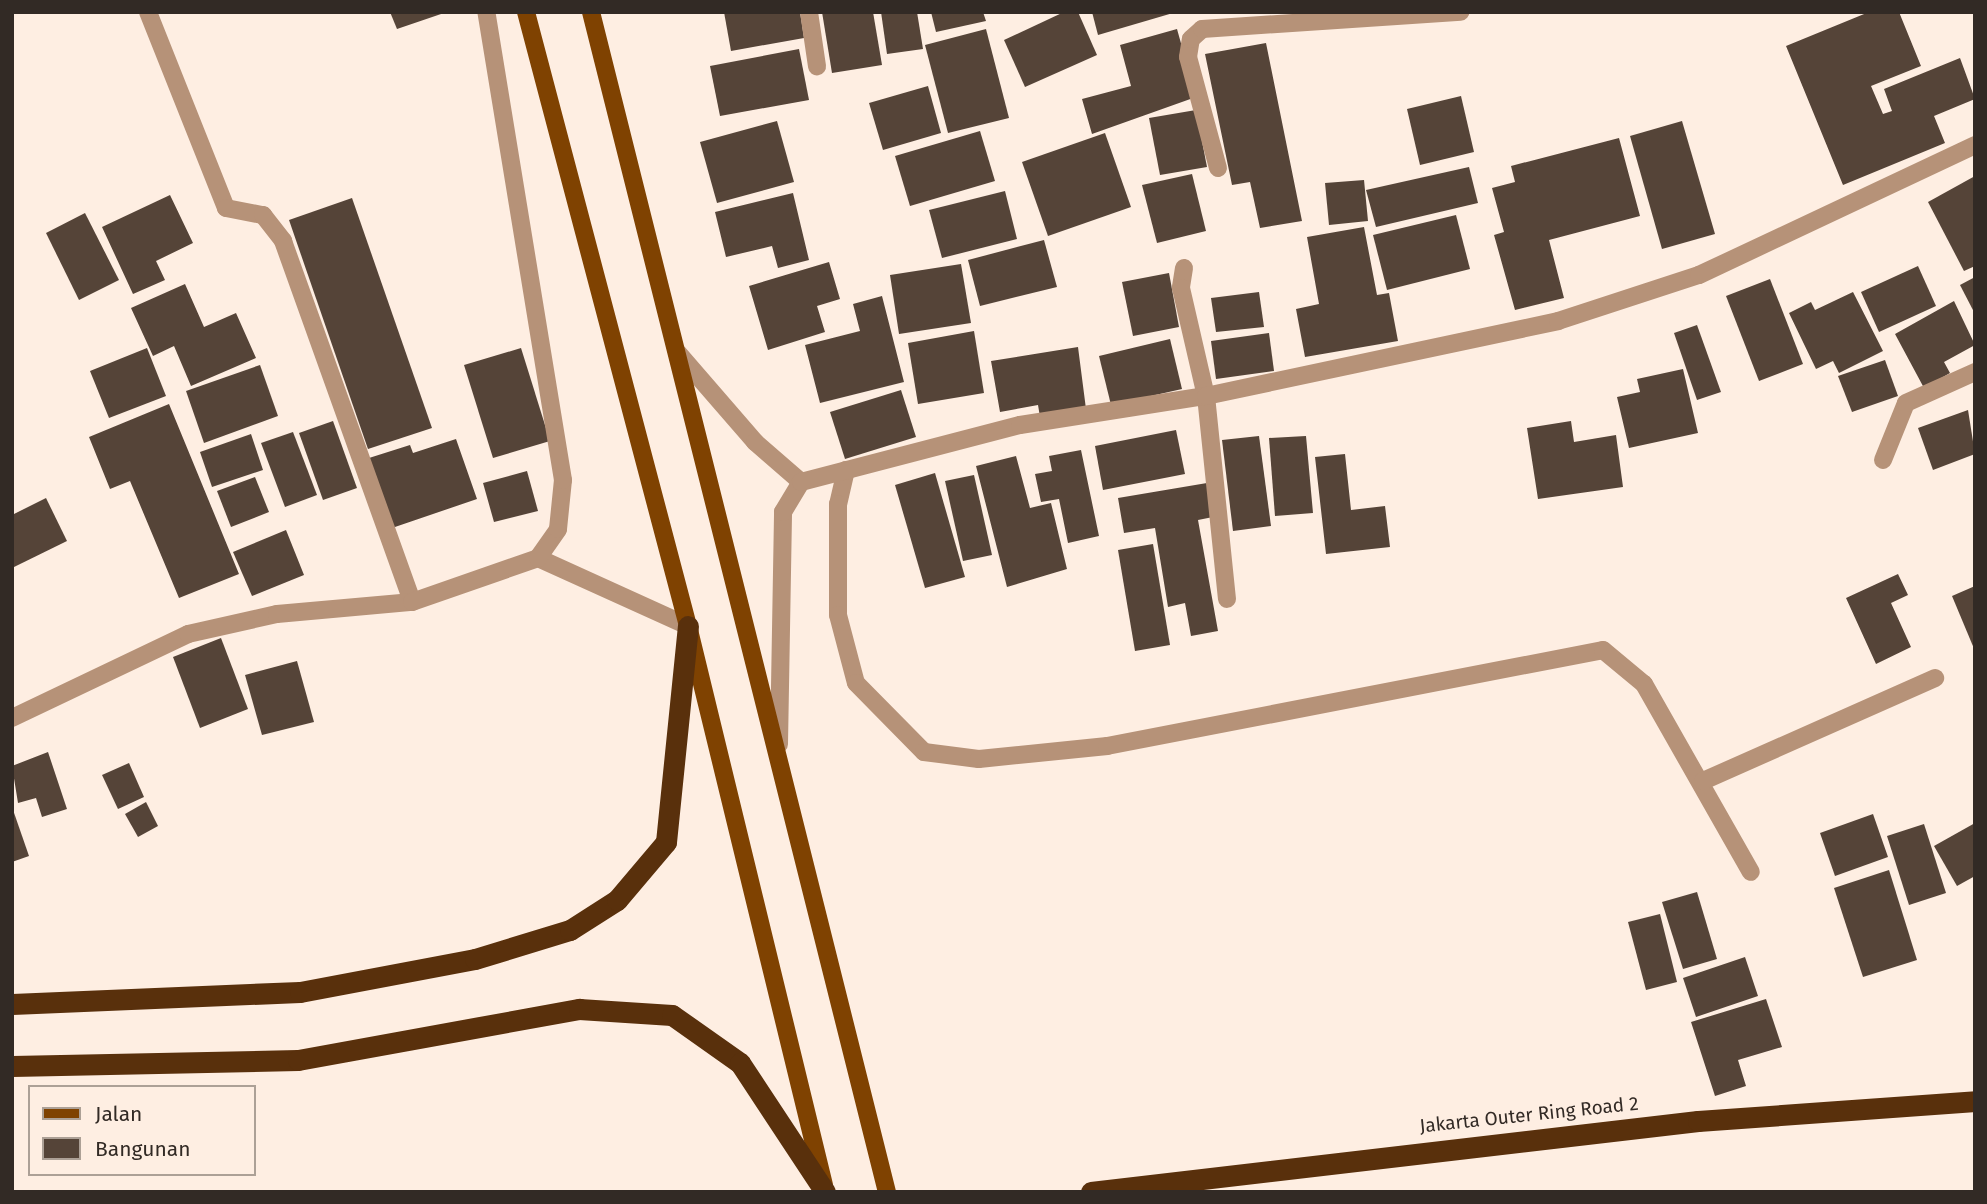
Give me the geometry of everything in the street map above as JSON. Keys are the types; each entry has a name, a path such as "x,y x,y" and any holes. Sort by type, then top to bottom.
{"highway":[{"path":"12,1004 300,992 475,959 570,930 617,900 666,842 688,626"},
{"path":"12,1066 298,1060 579,1009 673,1015 740,1063 825,1192"},
{"name":"Jakarta Outer Ring Road 2","path":"1094,1191 1684,1122 1975,1101"}],"main road":[{"path":"526,12 688,626 825,1192"},
{"path":"591,12 779,744 887,1192"}],"street":[{"path":"148,12 226,208 263,215 283,241 412,602"},
{"path":"12,718 188,634 277,614 412,602 538,558 558,529 563,480 486,12"},
{"path":"809,12 817,66"},
{"path":"1217,169 1188,57 1191,39 1202,29 1460,12"},
{"path":"779,744 783,512 801,482 1020,425 1206,396 1412,355 1629,301 1975,145"},
{"path":"1184,268 1181,288 1206,396 1227,599"},
{"path":"678,353 755,443 801,482"},
{"path":"1883,460 1906,403 1975,372"},
{"path":"846,470 838,504 838,615 856,682 924,752 979,759 1107,746 1603,650 1644,684 1703,782 1751,873"},
{"path":"538,558 688,626"},
{"path":"1703,782 1935,678"}],"building":[{"path":"390,12 444,12 444,13 397,29"},
{"path":"724,12 800,12 804,38 731,51"},
{"path":"822,12 873,12 882,65 832,73"},
{"path":"881,12 917,12 923,49 887,54"},
{"path":"931,12 983,12 986,21 936,32"},
{"path":"1064,12 1078,12 1097,55 1025,87 1004,40"},
{"path":"1092,12 1173,12 1173,13 1098,35"},
{"path":"1869,12 1899,12 1921,66 1871,86 1883,114 1892,111 1884,89 1960,58 1975,99 1934,116 1945,143 1843,185 1786,46"},
{"path":"986,29 1009,118 948,133 925,45"},
{"path":"1177,29 1196,97 1092,134 1082,99 1131,86 1120,45"},
{"path":"1266,43 1302,221 1260,228 1250,182 1232,185 1205,54"},
{"path":"799,49 809,100 720,116 710,66"},
{"path":"928,86 941,133 883,150 869,103"},
{"path":"1461,96 1474,152 1420,165 1407,109"},
{"path":"1196,110 1207,167 1160,175 1149,118"},
{"path":"777,121 794,182 717,203 700,142"},
{"path":"1682,121 1715,234 1662,249 1630,136"},
{"path":"980,131 995,181 910,206 895,156"},
{"path":"1105,133 1131,207 1048,236 1022,162"},
{"path":"1619,138 1640,216 1549,240 1564,298 1515,310 1494,235 1504,232 1492,188 1515,182 1511,166"},
{"path":"1469,167 1478,203 1376,227 1366,190"},
{"path":"1192,174 1206,231 1157,243 1142,185"},
{"path":"1975,176 1975,266 1964,271 1928,202"},
{"path":"1364,180 1368,221 1329,225 1325,183"},
{"path":"1005,191 1017,239 942,258 929,210"},
{"path":"793,193 809,260 778,268 772,246 726,257 715,212"},
{"path":"170,195 193,243 156,261 165,280 133,294 102,227"},
{"path":"352,198 432,428 368,449 289,220"},
{"path":"85,213 119,280 79,300 46,233"},
{"path":"1456,215 1470,269 1387,290 1373,235"},
{"path":"1364,227 1377,295 1389,293 1398,341 1305,357 1296,309 1319,304 1307,237"},
{"path":"1044,240 1057,287 980,306 968,260"},
{"path":"829,262 840,299 817,306 825,332 768,350 749,286"},
{"path":"961,264 971,323 899,334 890,275"},
{"path":"1918,266 1936,306 1879,332 1861,292"},
{"path":"1169,273 1179,327 1133,336 1122,282"},
{"path":"1975,277 1975,314 1960,285"},
{"path":"1770,279 1803,364 1759,381 1726,296"},
{"path":"185,284 204,327 236,313 256,358 191,386 174,346 153,356 131,308"},
{"path":"1259,292 1264,327 1216,332 1211,298"},
{"path":"1853,292 1883,351 1839,373 1833,361 1816,369 1789,313 1811,302 1815,310"},
{"path":"882,296 904,382 820,403 805,345 860,331 853,304"},
{"path":"1954,301 1975,345 1944,362 1950,373 1924,388 1895,334"},
{"path":"1697,325 1721,392 1697,400 1674,333"},
{"path":"974,331 984,393 918,404 908,343"},
{"path":"1269,333 1274,371 1216,379 1211,341"},
{"path":"1170,339 1182,389 1111,405 1099,356"},
{"path":"1078,347 1086,409 1040,417 1038,405 1000,412 991,361"},
{"path":"147,348 166,396 109,418 90,371"},
{"path":"521,348 550,441 493,458 464,365"},
{"path":"1885,360 1898,396 1852,412 1838,376"},
{"path":"260,365 278,416 204,443 186,391"},
{"path":"1683,369 1698,433 1629,448 1617,397 1640,392 1637,379"},
{"path":"901,390 916,437 845,459 830,412"},
{"path":"169,404 239,574 179,598 130,481 110,489 89,437"},
{"path":"1968,410 1975,454 1933,470 1918,428"},
{"path":"333,421 357,488 323,500 299,433"},
{"path":"1571,421 1574,442 1616,435 1623,487 1538,499 1527,428"},
{"path":"1176,430 1185,474 1103,490 1095,446"},
{"path":"293,432 317,495 285,507 261,443"},
{"path":"251,434 263,470 212,487 200,452"},
{"path":"1259,436 1271,526 1233,531 1222,440"},
{"path":"1306,436 1313,513 1275,516 1269,438"},
{"path":"456,439 477,499 392,528 369,458 410,445 413,453"},
{"path":"1081,450 1099,536 1068,543 1059,499 1041,502 1035,474 1052,471 1049,456"},
{"path":"1345,454 1351,510 1385,506 1390,547 1326,554 1315,457"},
{"path":"1016,456 1030,508 1051,503 1067,569 1007,587 976,466"},
{"path":"527,471 538,511 494,522 483,483"},
{"path":"935,473 965,577 925,588 895,485"},
{"path":"974,475 992,555 963,561 945,481"},
{"path":"255,477 269,512 231,527 217,491"},
{"path":"1207,483 1213,517 1198,520 1218,631 1191,636 1185,603 1168,607 1155,528 1124,533 1118,498"},
{"path":"46,498 67,541 12,568 12,515"},
{"path":"286,530 304,575 252,596 233,552"},
{"path":"1153,544 1170,645 1135,651 1118,550"},
{"path":"1898,574 1908,595 1891,603 1911,647 1876,664 1846,598"},
{"path":"1975,586 1975,651 1952,596"},
{"path":"221,638 248,709 200,728 173,657"},
{"path":"297,661 314,722 262,735 245,675"},
{"path":"48,752 67,809 42,817 36,798 18,803 12,766"},
{"path":"129,763 144,797 118,809 102,775"},
{"path":"146,802 158,826 138,837 125,814"},
{"path":"12,807 29,856 12,862"},
{"path":"1873,814 1888,857 1835,876 1820,833"},
{"path":"1975,823 1975,876 1957,886 1934,846"},
{"path":"1924,824 1946,893 1909,905 1887,836"},
{"path":"1889,870 1917,960 1863,977 1834,888"},
{"path":"1697,892 1717,959 1683,969 1662,902"},
{"path":"1660,914 1677,982 1646,990 1628,922"},
{"path":"1745,957 1758,996 1696,1017 1683,978"},
{"path":"1766,999 1782,1047 1738,1060 1746,1086 1715,1096 1691,1022"}]}
